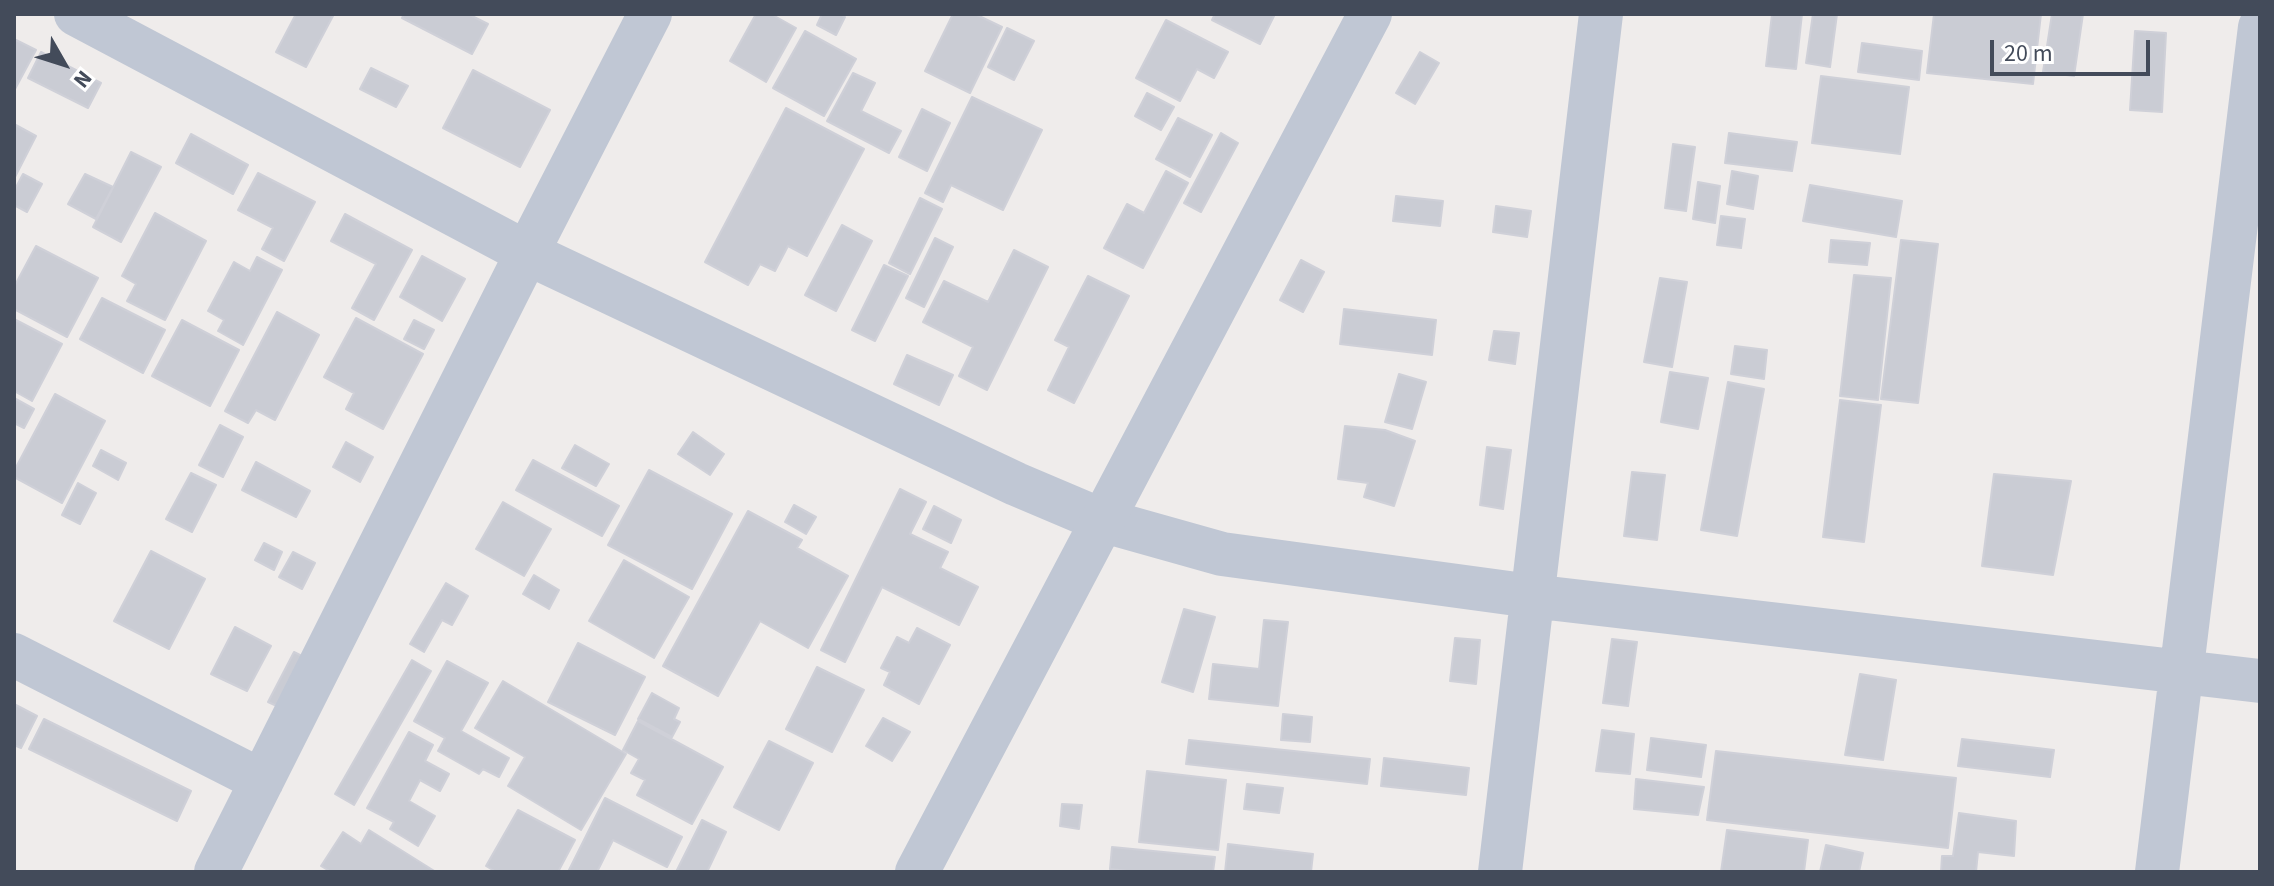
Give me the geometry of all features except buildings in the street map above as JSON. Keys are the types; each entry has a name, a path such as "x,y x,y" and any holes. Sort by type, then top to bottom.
{"street":[{"path":"76,14 527,253 1016,484 1101,520 1222,554 1531,596 2260,681"},
{"path":"216,872 650,14"},
{"path":"917,872 1370,14"},
{"path":"1500,872 1601,14"},
{"path":"2157,872 2260,27"},
{"path":"14,655 262,781"}]}
